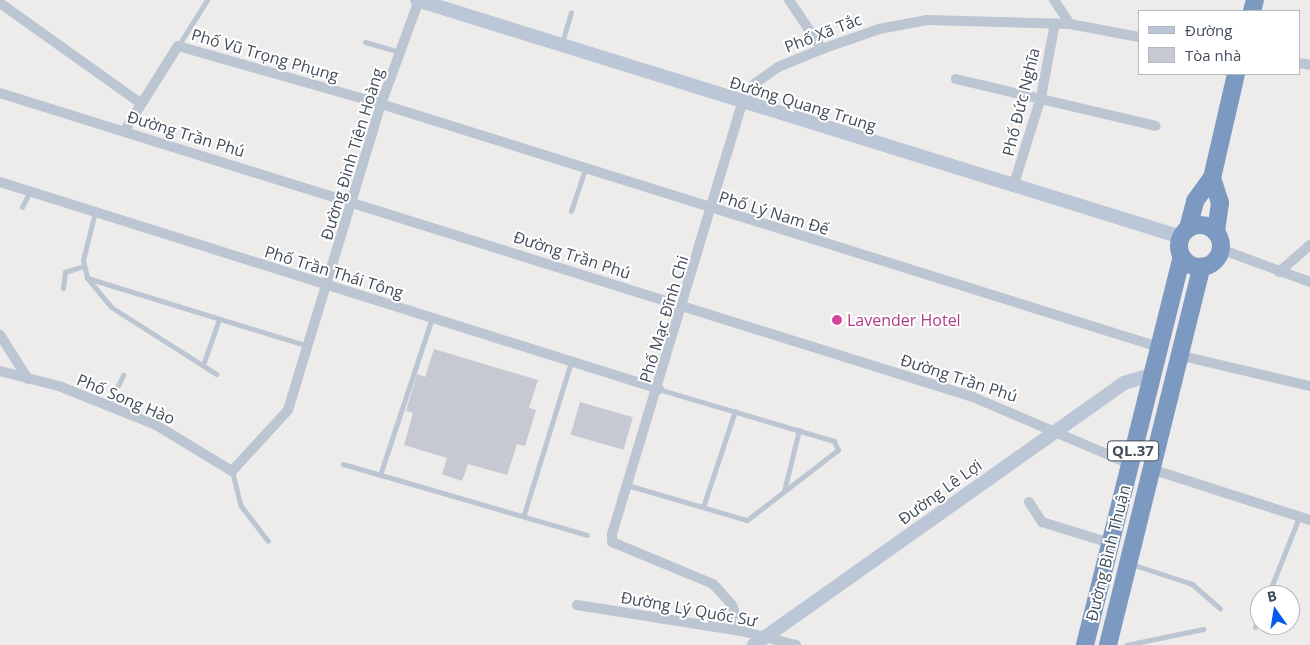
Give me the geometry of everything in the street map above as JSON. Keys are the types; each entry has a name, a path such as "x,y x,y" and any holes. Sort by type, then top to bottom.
{"highway":[{"path":"1212,178 1220,203 1218,241 1214,261 1202,266 1182,257 1184,233 1195,201 1212,178 1236,75"},
{"path":"1184,233 1206,226 1218,241"},
{"name":"Đường Bình Thuận","path":"1085,645 1150,375 1182,257"},
{"name":"Đường Bình Thuận","path":"1108,645 1151,469 1182,356 1202,266"}],"main road":[{"name":"Đường Quang Trung","path":"418,0 1013,187 1184,233"},
{"name":"Đường Lê Lợi","path":"760,642 1057,430 1129,381 1150,375"}],"street":[{"name":"Đường Đinh Tiên Hoàng","path":"232,471 288,410 328,286 381,104 418,0"},
{"path":"790,0 822,49"},
{"path":"1054,0 1070,24"},
{"path":"0,3 138,102"},
{"name":"Phố Xã Tắc","path":"742,103 767,73 822,49 879,29 926,20 1070,24 1138,36"},
{"name":"Phố Đức Nghĩa","path":"1013,187 1041,97 1055,23"},
{"name":"Phố Vũ Trọng Phụng","path":"125,130 138,102 178,46 381,104"},
{"path":"956,79 1041,97 1156,126"},
{"name":"Đường Trần Phú","path":"0,92 981,400 1057,430 1130,464"},
{"name":"Phố Mạc Đĩnh Chi","path":"741,631 732,605 713,584 612,542 627,485 684,307 742,103"},
{"name":"Phố Lý Nam Đế","path":"381,104 712,210 1159,347"},
{"name":"Phố Trần Thái Tông","path":"0,182 659,389"},
{"path":"1218,241 1279,272 1310,282"},
{"path":"1279,272 1310,245"},
{"path":"0,335 28,378"},
{"path":"1182,356 1310,386"},
{"name":"Phố Song Hào","path":"0,372 28,378 108,404 156,425 232,471"},
{"path":"1151,469 1310,520"},
{"path":"1029,502 1042,522 1110,543"},
{"name":"Đường Lý Quốc Sư","path":"577,606 741,631 760,642 789,644"}],"lane":[{"path":"178,46 207,0"},
{"path":"561,46 571,12"},
{"path":"365,42 399,52"},
{"path":"571,211 585,169"},
{"path":"22,207 30,192"},
{"path":"95,212 84,266 87,278 111,307 216,374"},
{"path":"63,288 65,272 84,266"},
{"path":"87,278 308,346"},
{"path":"380,474 432,318"},
{"path":"203,365 219,319"},
{"path":"524,514 572,362"},
{"path":"108,404 123,375"},
{"path":"627,485 747,520 838,450 834,441 659,389"},
{"path":"703,508 735,411"},
{"path":"784,491 800,430"},
{"path":"343,464 524,514 587,535"},
{"path":"232,471 241,506 268,541"},
{"path":"1272,585 1299,517"},
{"path":"1128,564 1192,584 1220,608"},
{"path":"1126,645 1203,629"}],"building":[{"path":"434,349 538,380 529,408 536,410 525,446 517,444 507,475 468,464 462,481 442,474 447,458 404,445 413,413 406,411 417,374 425,377"},
{"path":"580,402 633,417 623,450 571,435"}],"place":[{"name":"Lavender Hotel","path":"837,320"}]}
